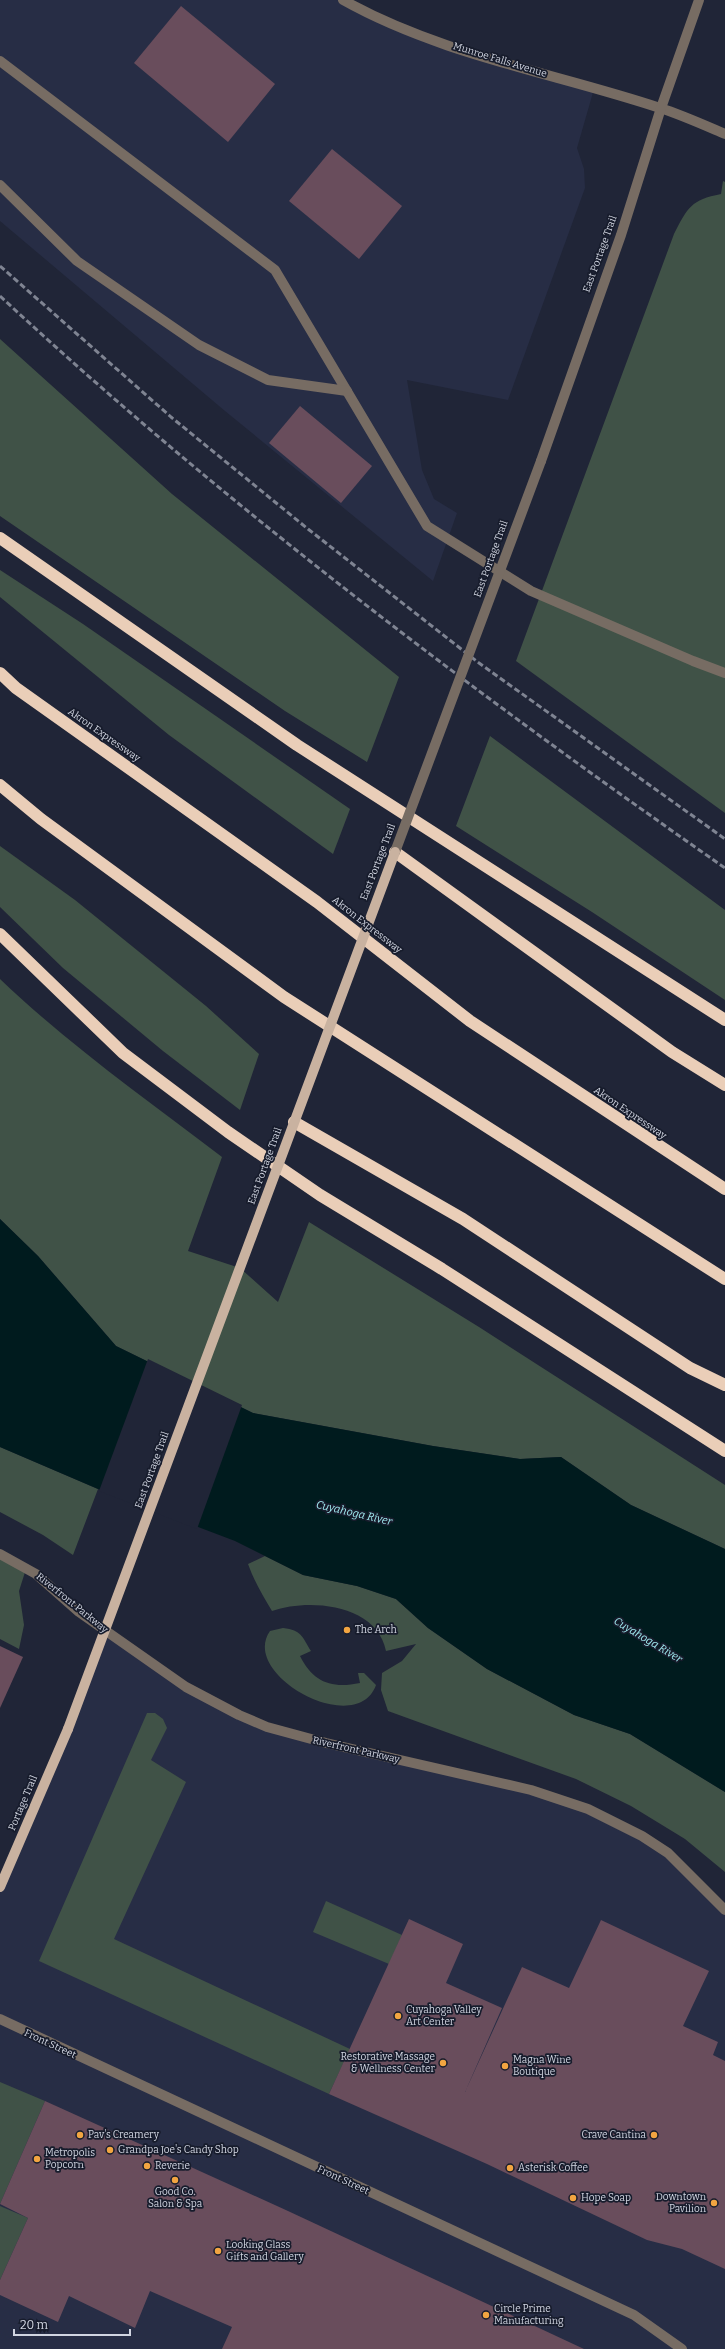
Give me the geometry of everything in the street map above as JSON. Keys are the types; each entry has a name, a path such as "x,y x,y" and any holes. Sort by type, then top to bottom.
{"highway":[{"path":"0,538 297,745 725,1020"},
{"name":"Akron Expressway","path":"0,673 16,688 317,902 470,1021 725,1189"},
{"path":"0,785 41,819 284,997 725,1279"},
{"path":"395,852 672,1052 725,1085"},
{"path":"0,934 123,1052 228,1132 320,1195 442,1269 725,1451"},
{"path":"294,1122 463,1219 690,1368 725,1385"}],"main road":[{"name":"East Portage Trail","path":"68,1729 395,852"},
{"name":"Portage Trail","path":"0,1887 68,1729"}],"street":[{"name":"Munroe Falls Avenue","path":"343,0 371,15 454,47 661,108 725,134"},
{"name":"East Portage Trail","path":"395,852 541,461 621,235 661,108 699,0"},
{"path":"0,61 275,270 427,526 531,591 693,661 725,673"},
{"path":"0,185 77,261 199,345 268,380 346,390"},
{"name":"Riverfront Parkway","path":"0,1554 36,1574 79,1612 186,1687 239,1715 268,1727 326,1744 532,1790 588,1809 642,1836 668,1853 725,1910"},
{"name":"Front Street","path":"0,2019 634,2315 682,2349"}],"shaded area":[{"path":"0,0 343,0 455,47 594,89 577,148 584,169 585,188 508,400 407,380 422,470 434,499 457,513 433,581 225,411 0,221"},
{"path":"723,181 725,182 725,813 516,661 674,234 683,217 692,206 703,199 721,194"},
{"path":"0,339 172,494 399,677 367,762 285,711 0,516"},
{"path":"0,570 83,624 350,809 333,854 169,735 0,597"},
{"path":"490,736 725,910 725,1000 592,912 456,826"},
{"path":"0,846 75,900 206,1006 259,1054 240,1110 163,1051 63,968 0,907"},
{"path":"0,979 80,1049 222,1157 188,1251 240,1268 278,1302 309,1222 479,1327 725,1485 725,1549 631,1505 561,1457 520,1459 433,1446 253,1413 116,1346 38,1256 0,1219"},
{"path":"0,1447 98,1489 73,1555 43,1535 0,1512"},
{"path":"0,1554 26,1569 19,1591 24,1625 19,1649 0,1639"},
{"path":"265,1556 303,1575 357,1586 396,1599 428,1628 487,1669 574,1715 630,1734 725,1792 725,1872 685,1839 631,1806 576,1779 388,1711 381,1690 382,1673 402,1661 416,1644 386,1651 380,1635 370,1623 356,1614 340,1608 304,1605 272,1611 248,1564"},
{"path":"102,1628 186,1687 267,1727 531,1790 642,1836 725,1910 725,2349 0,2349 0,1887 68,1729"},
{"path":"283,1628 294,1630 301,1635 311,1651 300,1656 311,1672 324,1682 340,1685 360,1683 358,1673 364,1673 376,1685 365,1700 347,1706 326,1703 304,1695 285,1682 271,1666 265,1648 270,1631"},
{"path":"147,1713 155,1713 163,1719 167,1728 151,1760 186,1782 114,1939 350,2049 329,2094 39,1961"},
{"path":"326,1901 402,1935 389,1964 313,1932"},
{"path":"0,2082 45,2101 0,2204"},
{"path":"0,2206 28,2218 0,2280"}],"water":[{"name":"Cuyahoga River","path":"0,1219 38,1256 116,1346 253,1413 433,1446 520,1459 561,1457 631,1505 725,1549 725,1792 630,1734 574,1715 487,1669 428,1628 396,1599 357,1586 303,1575 235,1541 98,1489 0,1447"}],"pier":[{"path":"148,1359 242,1405 197,1529 99,1491"}],"building":[{"path":"181,6 275,84 228,142 134,63"},
{"path":"332,149 402,206 359,259 289,201"},
{"path":"300,406 372,466 341,503 269,443"},
{"path":"0,1646 23,1657 0,1708"},
{"path":"409,1919 463,1944 446,1983 502,2008 465,2092 522,1967 569,1988 601,1920 709,1971 683,2026 718,2042 713,2055 725,2061 725,2269 682,2249 647,2240 487,2164 329,2094"},
{"path":"45,2101 288,2211 584,2349 222,2349 232,2327 150,2291 135,2328 69,2296 58,2322 0,2295 0,2280 28,2218 0,2204"}],"railway":[{"path":"0,266 171,417 308,529 479,663 725,839"},
{"path":"0,296 86,374 173,449 262,523 353,595 537,734 725,868"}],"place":[{"name":"The Arch","path":"347,1630"},
{"name":"Cuyahoga Valley Art Center","path":"398,2016"},
{"name":"Restorative Massage & Wellness Center","path":"443,2063"},
{"name":"Magna Wine Boutique","path":"505,2066"},
{"name":"Pav's Creamery","path":"80,2135"},
{"name":"Crave Cantina","path":"654,2135"},
{"name":"Grandpa Joe's Candy Shop","path":"110,2150"},
{"name":"Metropolis Popcorn","path":"37,2159"},
{"name":"Reverie","path":"147,2166"},
{"name":"Asterisk Coffee","path":"510,2168"},
{"name":"Good Co. Salon & Spa","path":"175,2180"},
{"name":"Hope Soap","path":"573,2198"},
{"name":"Downtown Pavilion","path":"714,2203"},
{"name":"Looking Glass Gifts and Gallery","path":"218,2251"},
{"name":"Circle Prime Manufacturing","path":"486,2315"}]}
